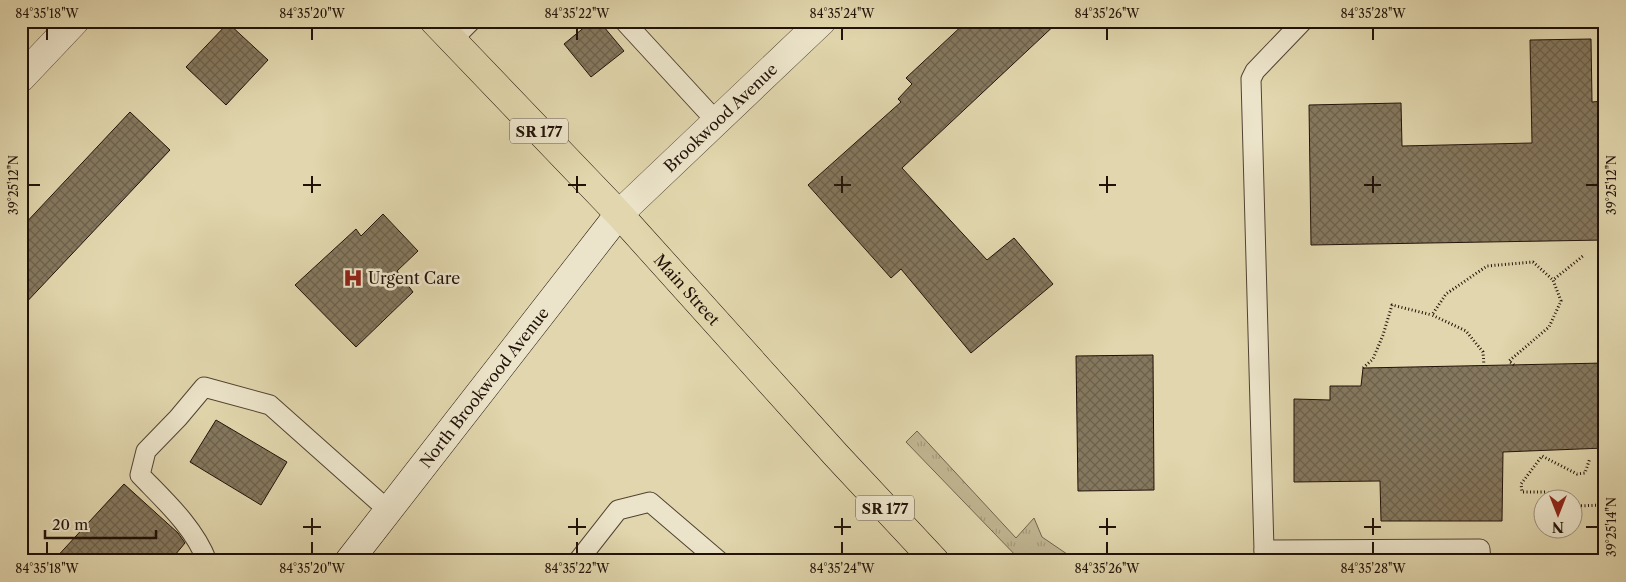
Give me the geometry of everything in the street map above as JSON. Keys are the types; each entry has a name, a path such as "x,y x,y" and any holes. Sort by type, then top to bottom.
{"main road":[{"name":"Main Street","path":"443,31 619,214 836,455 935,561"}],"street":[{"path":"21,78 75,21"},
{"name":"Brookwood Avenue","path":"619,214 822,21"},
{"name":"North Brookwood Avenue","path":"349,561 619,214"}],"lane":[{"path":"443,31 471,21"},
{"path":"624,21 716,121"},
{"path":"1303,21 1255,71 1251,79 1264,555 1480,549 1481,561"},
{"path":"207,561 201,545 181,519 140,475 146,451 178,418 204,387 270,405 388,510"},
{"path":"578,561 618,510 650,502 719,561"}],"path":[{"path":"1598,21 1605,29"},
{"path":"1553,280 1584,256"},
{"path":"1432,315 1446,294 1487,266 1533,262 1553,280 1560,301 1549,327 1508,361 1514,365"},
{"path":"1362,368 1373,359 1392,305 1432,315 1466,330 1483,352 1484,366"},
{"path":"1534,492 1522,492 1521,484 1542,456 1577,474 1585,473 1590,458"},
{"path":"1584,506 1605,505"}],"green space":[{"path":"917,431 1016,538 1034,518 1042,537 1067,554 1093,559 1153,558 1158,561 1021,561 906,442"}],"building":[{"path":"592,21 599,21 624,51 591,77 564,44"},
{"path":"967,21 1059,21 902,168 987,260 1014,238 1053,284 971,353 901,269 891,278 808,185 901,102 898,99 912,84 906,78"},
{"path":"228,23 268,60 226,105 186,67"},
{"path":"1591,39 1592,102 1605,101 1605,240 1311,245 1309,105 1401,103 1402,146 1532,143 1530,40"},
{"path":"130,112 170,150 21,308 21,228"},
{"name":"Urgent Care","path":"383,214 418,251 397,271 413,292 356,347 295,285 356,229 361,236"},
{"path":"1153,355 1154,490 1078,491 1076,356"},
{"path":"1605,363 1605,448 1503,452 1502,521 1381,521 1380,481 1294,482 1294,399 1330,400 1330,386 1361,386 1363,368"},
{"path":"216,420 287,462 261,505 190,462"},
{"path":"124,484 178,533 185,543 170,561 53,561"}],"place":[{"name":"Urgent Care","path":"353,278"}]}
